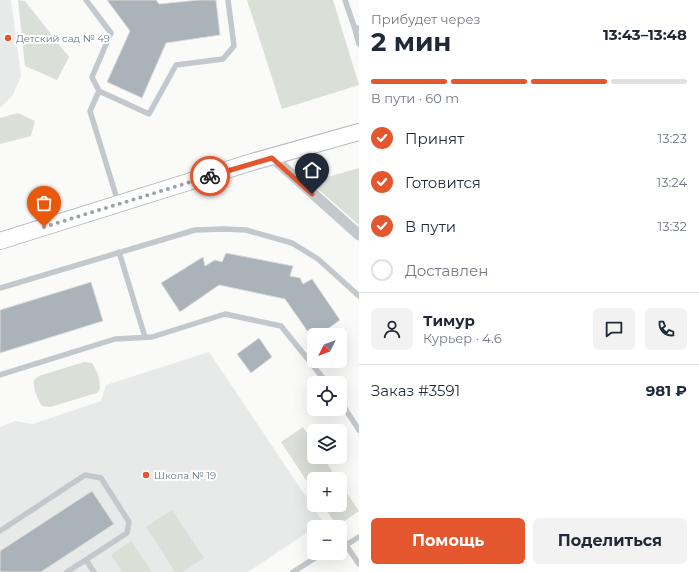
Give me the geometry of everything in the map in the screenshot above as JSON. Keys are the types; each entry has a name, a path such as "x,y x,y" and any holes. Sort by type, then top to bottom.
{"main road":[{"path":"0,241 252,162 272,158 359,132"}],"street":[{"path":"272,158 359,235"}],"lane":[{"path":"86,0 111,33 92,77 99,91 149,114 176,66 223,59 234,46 228,0"},
{"path":"345,0 357,29 359,44"},
{"path":"99,91 90,111 118,204"},
{"path":"0,288 195,230 224,229 246,230 292,243 318,259 359,296"},
{"path":"119,252 145,337"},
{"path":"0,375 115,339 152,336 225,314 281,326 322,376"},
{"path":"347,412 359,430"},
{"path":"0,531 85,475 101,478 129,522 127,533 67,572"},
{"path":"347,544 359,537"},
{"path":"347,546 359,564"},
{"path":"86,560 94,572"},
{"path":"293,572 312,560"}],"shaded area":[{"name":"Детский сад № 49","path":"0,0 11,0 21,76 13,95 0,108"},
{"path":"18,0 25,1 69,57 57,80 25,66"},
{"path":"247,0 333,0 359,85 282,109"},
{"path":"18,113 35,121 31,136 0,144 0,118"},
{"path":"359,168 359,225 310,182"},
{"name":"Школа № 19","path":"209,352 307,498 307,512 316,512 322,520 307,520 307,533 248,572 0,572 0,427 15,421 33,424 101,401 106,385"},
{"path":"84,362 92,363 96,370 100,383 97,393 50,407 42,406 36,393 34,380 39,376"},
{"path":"303,427 307,433 307,464 327,464 333,472 307,472 307,481 281,442"},
{"path":"347,493 359,511 346,520 333,520 328,512 347,512"},
{"path":"172,510 204,558 183,572 175,572 146,527"},
{"path":"131,541 152,572 122,572 111,555"}],"building":[{"path":"107,0 156,0 159,4 216,0 220,35 166,43 142,98 107,82 130,31"},
{"path":"226,253 293,266 290,276 300,278 303,284 312,279 340,320 329,328 307,328 307,330 285,299 219,285 180,312 161,283 203,257 205,266 215,260 222,262"},
{"path":"91,282 103,321 0,353 0,310"},
{"path":"259,338 272,357 251,373 237,354"},
{"path":"92,491 114,524 41,572 0,572 0,551"}],"way so far":[{"path":"44,227 210,176"}],"place":[{"name":"Детский сад № 49","path":"8,38"},
{"name":"Школа № 19","path":"146,475"}],"route":[{"path":"210,176 252,162 272,158 312,194"}]}
